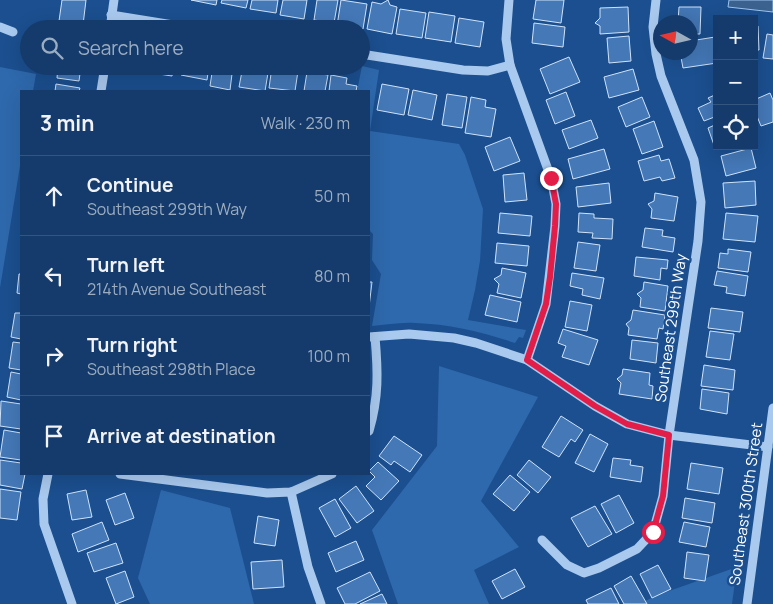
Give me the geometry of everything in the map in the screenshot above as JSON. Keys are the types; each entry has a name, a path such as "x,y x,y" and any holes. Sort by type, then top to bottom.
{"street":[{"path":"111,20 114,0"},
{"path":"509,0 506,39 510,66 551,178 556,204 546,304 527,360"},
{"name":"Southeast 299th Way","path":"542,540 567,565 584,572 599,568 637,549 653,532 663,496 669,435 697,251 701,202 694,160 661,76 656,54 653,27 656,0"},
{"path":"111,15 142,20"},
{"path":"0,27 13,32"},
{"path":"370,55 488,72 510,66"},
{"path":"101,90 103,75"},
{"path":"370,427 374,413 378,377 372,337 409,334 454,338 476,343 527,360 595,406 627,424 669,435 768,447"},
{"name":"Southeast 300th Street","path":"747,604 773,408"},
{"path":"48,475 43,499 44,524 72,604"},
{"path":"128,475 267,492 291,492 330,475"},
{"path":"291,492 308,567 321,604"}],"shaded area":[{"path":"729,0 773,0 773,12 728,7"},
{"path":"0,67 20,71 20,75 36,75 33,90 20,90 20,166 0,288"},
{"path":"370,68 379,70 370,131 370,90 357,90 360,75 370,75"},
{"path":"370,131 459,144 465,155 483,209 480,261 468,320 526,330 523,338 519,337 515,343 478,332 428,324 399,323 372,326 381,274 372,260 373,234 370,231"},
{"path":"439,366 538,397 481,501 519,547 474,570 489,604 398,604 372,530 437,446"},
{"path":"161,490 230,508 254,604 150,604 138,578"},
{"path":"737,567 732,604 640,604 655,596"}],"building":[{"path":"62,0 86,0 84,20 59,20"},
{"path":"191,0 217,0 216,5"},
{"path":"222,0 248,0 246,8 221,3"},
{"path":"252,0 278,0 276,13 250,9"},
{"path":"283,0 307,0 304,19 280,15"},
{"path":"317,0 338,0 335,20 314,20"},
{"path":"341,0 367,4 364,20 338,20"},
{"path":"388,0 390,5 397,7 392,34 370,30 369,20 372,2 381,4"},
{"path":"536,0 564,0 561,23 533,19"},
{"path":"628,7 629,32 600,34 600,26 595,23 600,18 600,8"},
{"path":"679,7 701,7 700,34 698,34 698,15 678,15"},
{"path":"400,9 426,13 422,38 396,34"},
{"path":"429,12 455,16 451,42 425,38"},
{"path":"459,18 484,22 480,47 455,43"},
{"path":"534,23 565,27 563,47 532,43"},
{"path":"767,34 773,35 773,59 763,58"},
{"path":"629,36 631,61 609,63 607,38"},
{"path":"713,37 713,64 683,68 682,60 698,60 698,40"},
{"path":"569,57 580,82 550,94 540,69"},
{"path":"633,69 639,90 609,98 604,77"},
{"path":"57,75 80,75 79,81 57,78"},
{"path":"181,75 208,75 207,80"},
{"path":"212,75 232,75 230,90 210,86"},
{"path":"241,75 268,75 265,90 239,87"},
{"path":"271,75 297,75 295,90 269,88"},
{"path":"307,75 328,75 325,90 304,90"},
{"path":"331,75 347,78 346,84 357,86 356,90 329,90"},
{"path":"56,84 80,88 79,90 55,90"},
{"path":"382,84 409,89 404,115 377,110"},
{"path":"413,90 437,95 432,120 408,115"},
{"path":"566,92 575,116 555,124 546,100"},
{"path":"770,93 773,100 773,122 761,126 758,119 758,98"},
{"path":"447,94 467,97 462,128 442,125"},
{"path":"713,96 713,118 704,121 698,108 711,102 708,98"},
{"path":"471,97 486,100 485,107 496,109 491,137 465,133"},
{"path":"642,97 650,117 626,127 618,107"},
{"path":"591,120 598,138 569,149 562,130"},
{"path":"654,121 663,147 642,154 633,129"},
{"path":"713,126 713,142 708,128"},
{"path":"510,137 520,161 494,171 485,147"},
{"path":"604,149 610,169 573,179 568,159"},
{"path":"744,150 752,150 756,168 726,176 721,156"},
{"path":"659,155 661,161 669,159 675,178 662,181 660,177 644,181 638,161"},
{"path":"524,173 527,200 505,202 503,175"},
{"path":"755,181 756,205 725,208 723,183"},
{"path":"609,183 611,203 578,207 576,187"},
{"path":"655,193 678,197 674,221 651,218 652,209 648,204 654,201"},
{"path":"500,213 532,216 530,236 498,233"},
{"path":"579,213 594,214 594,218 613,219 612,239 592,238 593,233 578,232"},
{"path":"726,213 758,216 755,242 723,239"},
{"path":"645,228 663,230 662,236 675,238 673,252 642,247"},
{"path":"578,242 600,245 596,271 574,268"},
{"path":"497,243 529,246 527,266 495,263"},
{"path":"728,249 751,252 748,272 718,268 720,253 728,254"},
{"path":"636,257 668,260 667,269 661,268 660,280 634,276"},
{"path":"502,268 526,273 521,298 497,293 499,284 494,279 501,275"},
{"path":"717,271 748,276 745,296 726,293 727,287 714,285"},
{"path":"572,273 604,278 600,299 582,295 583,289 570,286"},
{"path":"19,274 20,274 20,294 17,293"},
{"path":"370,282 372,282 370,299"},
{"path":"644,282 668,286 665,311 640,307 641,298 637,294 643,290"},
{"path":"490,295 521,302 517,322 485,315"},
{"path":"570,301 592,305 587,331 565,327"},
{"path":"711,308 743,312 740,332 708,328"},
{"path":"633,310 665,315 663,329 659,328 657,339 628,335 629,328 626,324 631,320"},
{"path":"15,313 20,313 20,339 11,337"},
{"path":"563,329 598,340 589,365 562,357 566,346 558,343"},
{"path":"710,331 734,334 730,360 706,357"},
{"path":"632,340 658,343 656,363 630,359"},
{"path":"13,342 20,343 20,370 9,368"},
{"path":"704,365 735,370 733,390 701,386"},
{"path":"623,369 650,373 649,385 653,386 652,399 619,394 621,383 617,379 622,375"},
{"path":"11,372 20,374 20,400 7,397"},
{"path":"702,389 729,393 727,414 700,409"},
{"path":"1,401 20,404 20,429 0,426"},
{"path":"561,416 583,430 575,442 571,439 559,457 542,447"},
{"path":"4,430 20,433 20,460 0,457"},
{"path":"590,434 608,444 594,472 575,463"},
{"path":"394,436 422,455 410,472 394,461 391,465 379,456"},
{"path":"613,458 631,460 630,465 643,467 641,482 610,477"},
{"path":"0,460 20,463 20,475 25,475 22,489 0,485"},
{"path":"529,460 551,477 538,493 517,475"},
{"path":"378,462 399,481 381,500 366,486 375,477 370,470"},
{"path":"691,463 723,468 719,494 687,489"},
{"path":"510,475 530,492 514,511 493,494"},
{"path":"356,486 374,511 357,523 339,499"},
{"path":"0,489 21,492 17,520 0,518"},
{"path":"86,490 92,517 72,520 67,494"},
{"path":"125,493 134,518 115,525 106,500"},
{"path":"619,495 634,523 616,533 601,504"},
{"path":"685,498 715,503 712,523 682,518"},
{"path":"335,499 351,528 335,537 319,508"},
{"path":"595,506 612,534 588,547 571,518"},
{"path":"258,516 279,520 275,546 254,543"},
{"path":"102,522 109,540 78,552 72,534"},
{"path":"684,522 710,527 706,547 679,542"},
{"path":"356,541 364,560 336,572 328,553"},
{"path":"116,543 123,563 94,572 87,553"},
{"path":"687,552 709,555 705,581 684,578"},
{"path":"282,560 284,587 253,589 251,562"},
{"path":"658,565 671,589 652,598 640,574"},
{"path":"515,569 525,587 502,599 492,581"},
{"path":"125,571 134,597 116,604 106,578"},
{"path":"370,572 380,591 355,604 345,604 337,588"},
{"path":"631,576 647,604 624,604 614,586"},
{"path":"611,588 619,604 588,604 586,600"},
{"path":"382,594 387,604 360,604"}],"route":[{"path":"551,178 556,204 550,277 546,304 527,360 595,406 627,424 669,435 663,496 653,532"}]}
